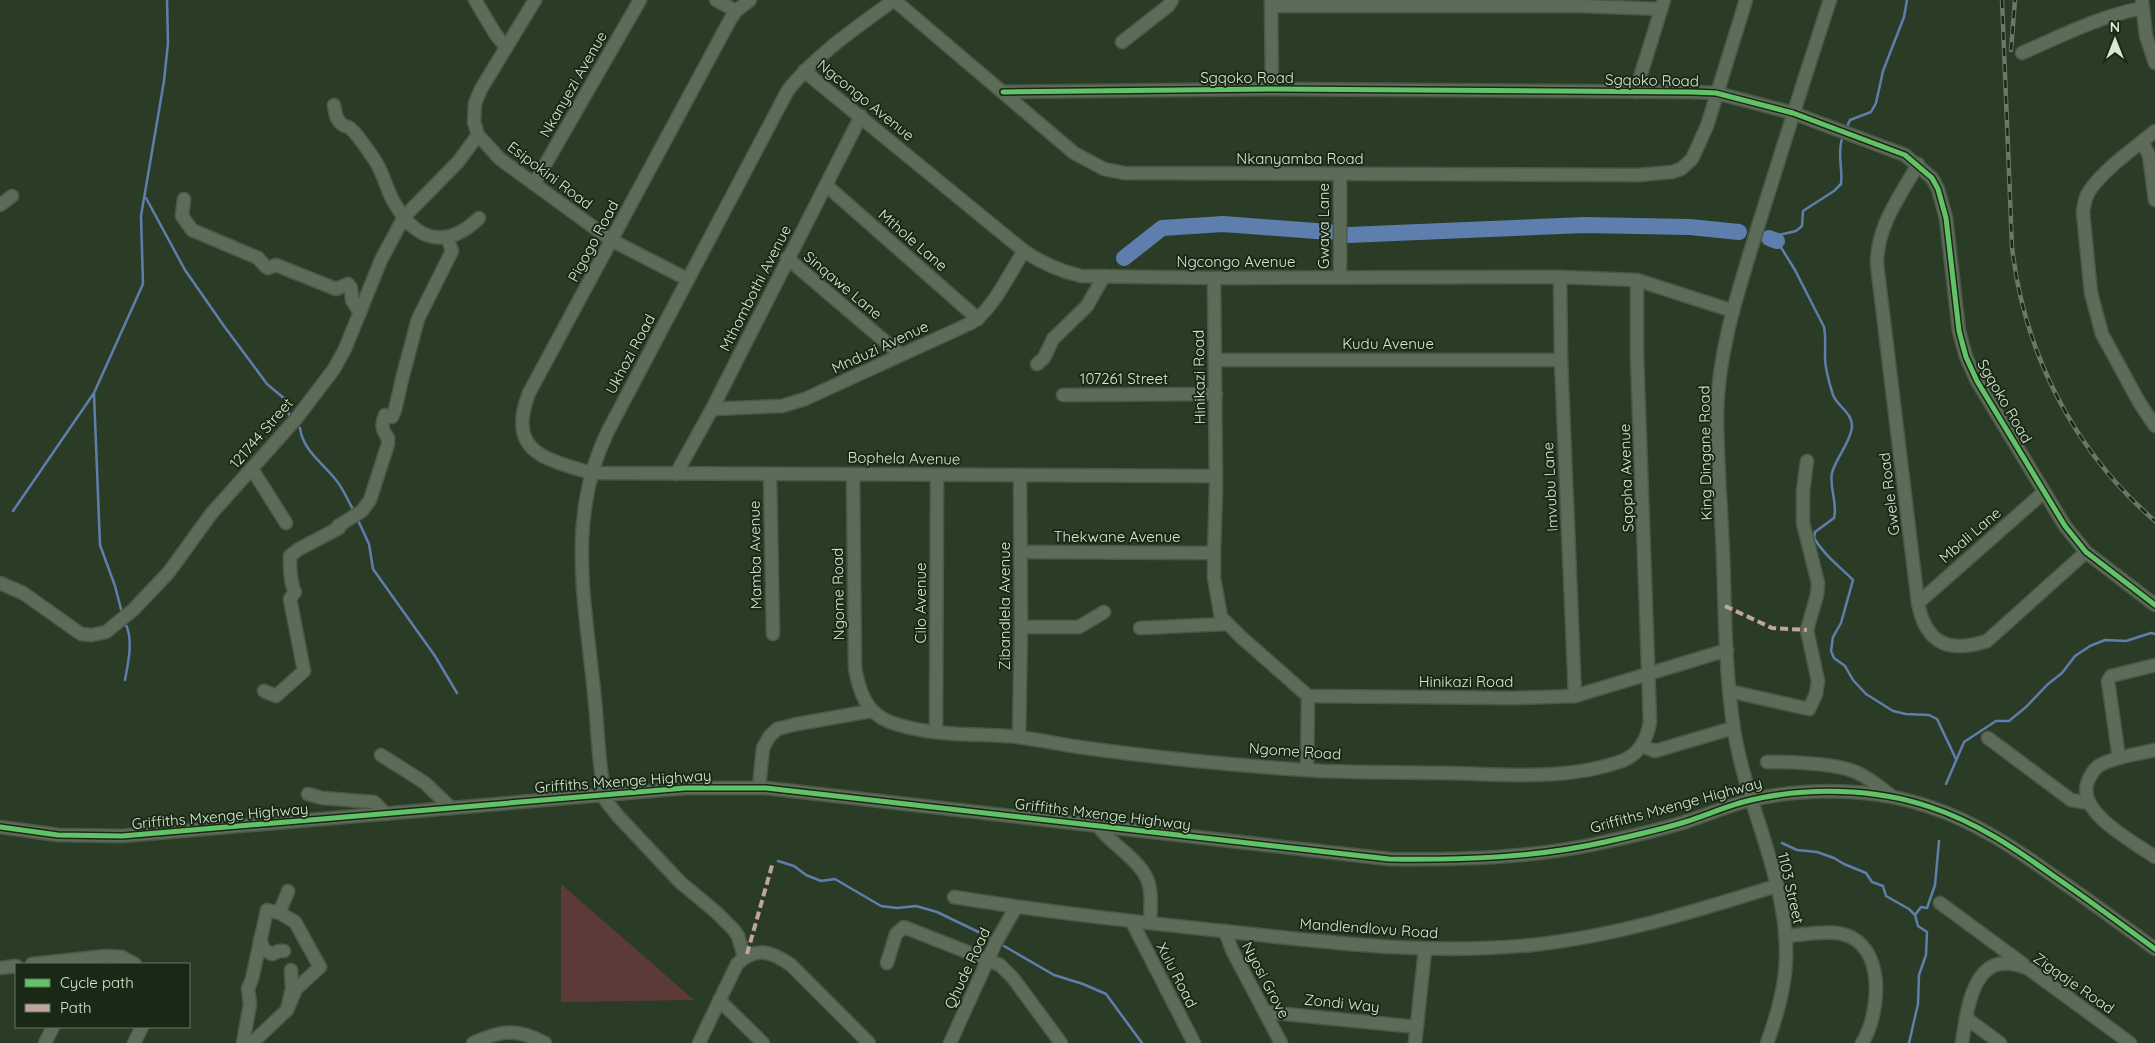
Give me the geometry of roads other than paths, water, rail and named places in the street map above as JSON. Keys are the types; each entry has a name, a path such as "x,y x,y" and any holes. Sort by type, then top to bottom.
{"street":[{"path":"475,0 492,29 506,47"},
{"path":"478,135 474,122 475,103 481,89 535,0"},
{"name":"Nkanyezi Avenue","path":"534,184 640,0"},
{"path":"716,0 736,11"},
{"name":"Pigogo Road","path":"591,473 548,460 538,454 525,438 522,421 523,409 529,393 736,11 750,0"},
{"name":"Nkanyamba Road","path":"894,0 1074,153 1104,169 1124,173 1638,175 1672,172 1681,169 1692,159 1707,126 1746,0"},
{"name":"Ukhozi Road","path":"605,794 580,552 582,523 591,473 608,431 788,90 804,70 834,44 894,0"},
{"path":"1122,42 1168,6 1172,0"},
{"name":"King Dingane Road","path":"1751,800 1733,728 1726,650 1717,414 1720,372 1733,311 1793,113 1830,0"},
{"path":"1272,89 1271,3 1663,4 1637,92"},
{"path":"2022,53 2142,4 2146,36 2155,63"},
{"name":"Ngcongo Avenue","path":"804,70 1024,250 1061,272 1081,276 1214,278 1560,277 1637,280 1733,311"},
{"name":"Sgqoko Road","path":"1003,92 1272,89 1716,93 1793,113 1905,154 1932,178 1943,209 1950,242 1959,331 1966,357 1977,381 2065,526 2086,552 2155,605"},
{"path":"334,105 337,118 342,125 349,127 375,160 394,203 417,230 436,238 447,237 466,231 479,218"},
{"name":"Mthombothi Avenue","path":"676,474 712,409 787,258 827,186 861,116"},
{"path":"2155,131 2101,177 2084,200 2083,212 2090,293 2102,334 2138,402 2155,426"},
{"name":"Esipokini Road","path":"478,135 500,159 611,240 687,279"},
{"name":"121744 Street","path":"0,583 23,593 81,634 92,635 106,632 133,610 169,572 211,514 283,435 334,369 360,313 381,260 404,217 458,162 478,135"},
{"path":"2142,142 2150,155 2155,200"},
{"name":"Gwele Road","path":"1918,164 1882,228 1877,246 1877,264 1918,603 1925,627 1932,636 1946,645 1956,647 1988,641 2086,552"},
{"name":"Gwava Lane","path":"1340,175 1340,277"},
{"name":"Mthole Lane","path":"827,186 978,319"},
{"path":"0,205 12,196"},
{"path":"184,199 182,216 192,230 258,258 268,268 276,265 336,289 348,284 351,288 352,300 360,313"},
{"path":"264,691 276,696 304,671 290,599 295,592 292,586 293,578 290,571 290,556 299,549 339,528 338,526 362,511 370,500 388,444 388,438 383,431 382,422 385,415 392,417 395,410 418,319 452,251 447,237"},
{"name":"Mnduzi Avenue","path":"712,409 757,408 790,404 805,399 978,319 992,301 1024,250"},
{"name":"Sinqawe Lane","path":"787,258 901,355"},
{"path":"1038,364 1044,358 1053,339 1087,306 1104,276"},
{"name":"Imvubu Lane","path":"1560,277 1561,360 1575,696"},
{"name":"Hinikazi Road","path":"1214,278 1216,360 1214,553 1220,617 1308,696 1513,698 1575,696 1726,650"},
{"name":"Sqopha Avenue","path":"1637,280 1637,356 1649,675"},
{"name":"Kudu Avenue","path":"1216,360 1561,360"},
{"name":"107261 Street","path":"1063,395 1216,394"},
{"path":"1729,691 1809,709 1816,694 1818,681 1807,630 1817,596 1818,583 1803,522 1803,491 1807,461"},
{"path":"252,469 262,489 286,523"},
{"name":"Bophela Avenue","path":"591,473 1216,476"},
{"name":"Ngome Road","path":"853,474 855,668 858,688 871,711 888,721 908,727 936,731 1019,738 1087,748 1307,770 1546,775 1605,766 1624,760 1642,746"},
{"name":"Mamba Avenue","path":"770,475 773,634"},
{"name":"Cilo Avenue","path":"936,731 937,475"},
{"name":"Zibandlela Avenue","path":"1019,738 1021,627 1020,475"},
{"name":"Mbali Lane","path":"1918,603 2044,492"},
{"name":"Thekwane Avenue","path":"1021,552 1214,553"},
{"path":"1021,627 1079,627 1104,612"},
{"path":"1140,628 1226,624"},
{"path":"2119,758 2108,681 2111,676 2155,665"},
{"path":"1649,675 1650,722 1646,740 1642,746 1655,751 1733,728"},
{"path":"1307,770 1308,696"},
{"path":"759,787 763,748 769,736 777,729 871,711"},
{"path":"1988,738 2071,800 2089,803"},
{"path":"2155,750 2101,764 2092,772 2087,784 2086,797 2101,818 2155,857"},
{"path":"381,755 425,783 451,808"},
{"path":"1767,762 1805,763 1855,772 1869,779 1895,799"},
{"name":"Griffiths Mxenge Highway","path":"0,827 58,835 122,836 605,794 685,788 759,787 1389,859 1452,860 1504,857 1604,843 1686,822 1751,800 1787,794 1838,792 1895,799 1929,806 1988,832 2013,847 2155,949"},
{"path":"308,794 322,798 374,802 386,814"},
{"path":"605,794 608,805 680,882 734,930 738,936 744,957"},
{"name":"1103 Street","path":"1751,800 1784,916 1786,936 1783,992 1767,1043"},
{"path":"1098,826 1106,836 1133,860 1149,879 1152,895 1150,924"},
{"name":"Mandlendlovu Road","path":"954,897 1132,922 1357,946 1425,950 1531,945 1595,935 1663,921 1776,886"},
{"path":"280,913 281,906 286,901 288,891"},
{"path":"1940,903 2029,969"},
{"name":"Qhude Road","path":"951,1043 988,961 1016,907"},
{"path":"243,1043 250,1004 248,989 267,910 280,913 295,922 320,967 296,989 287,1010 252,1043"},
{"name":"Xulu Road","path":"1132,922 1194,1043"},
{"path":"887,963 896,934 904,927 1000,965 1007,971 1061,1043"},
{"name":"Nyosi Grove","path":"1225,931 1236,958 1281,1043"},
{"path":"1786,936 1835,934 1852,937 1864,949 1873,969 1877,997 1868,1034 1862,1043"},
{"path":"260,940 264,950 272,954 284,951"},
{"path":"1415,1043 1425,950"},
{"path":"699,1043 737,964 744,957 757,952 768,953 791,965 869,1043"},
{"path":"49,963 122,957 133,963"},
{"name":"Zigqaje Road","path":"1962,1043 1975,984 1983,972 1994,965 2006,962 2029,969 2130,1043"},
{"path":"0,968 15,966"},
{"path":"287,1010 292,989 291,970"},
{"path":"719,1000 763,1043"},
{"name":"Zondi Way","path":"1265,1012 1417,1027"},
{"path":"1966,1018 2000,1043"},
{"path":"45,1043 53,1028"},
{"path":"134,1043 142,1028"},
{"path":"473,1043 487,1037 517,1031 545,1043"}],"waterway":[{"path":"13,511 94,393 143,284 141,216 164,81 168,43 167,0"},
{"path":"1846,129 1850,120 1871,112 1876,103 1883,71 1904,17 1907,0"},
{"path":"1842,139 1840,151 1841,184 1834,191 1803,211 1802,226 1796,231 1779,235 1777,241 1795,270 1824,327 1825,362 1830,385 1835,399 1852,422 1849,439 1832,473 1834,518 1815,532 1814,538 1827,555 1853,580 1841,623 1833,637 1831,651 1834,658 1845,666 1853,680 1866,694 1893,711 1906,714 1929,715 1937,719 1956,759"},
{"path":"146,198 185,270 267,384 286,400 290,419"},
{"path":"1124,258 1162,228 1223,224 1329,232"},
{"path":"1348,235 1585,225 1690,227 1739,232"},
{"path":"1769,238 1777,241"},
{"path":"94,394 100,545 115,586 122,613"},
{"path":"300,428 309,450 339,483 354,511"},
{"path":"357,518 369,544 373,569 435,656 457,693"},
{"path":"125,623 128,629 130,644 125,680"},
{"path":"1946,784 1964,742 1996,721 2009,721 2062,673 2075,656 2090,646 2105,640 2126,641 2151,633 2155,634"},
{"path":"1909,1043 1918,1004 1919,975 1926,955 1927,932 1918,926 1915,915 1921,907 1927,908 1935,885 1939,841"},
{"path":"1782,843 1797,850 1817,852 1834,858 1866,873 1872,882 1883,886 1886,896 1909,909 1915,915"},
{"path":"778,861 794,866 806,875 821,881 835,879 881,906 897,908 916,906 937,912 991,938"},
{"path":"1004,946 1054,975 1106,994 1142,1043"}],"railway":[{"path":"2002,0 2012,247 2018,286 2028,325 2041,362 2058,398 2077,431 2100,464 2155,521"},
{"path":"2011,50 2015,0"}]}
